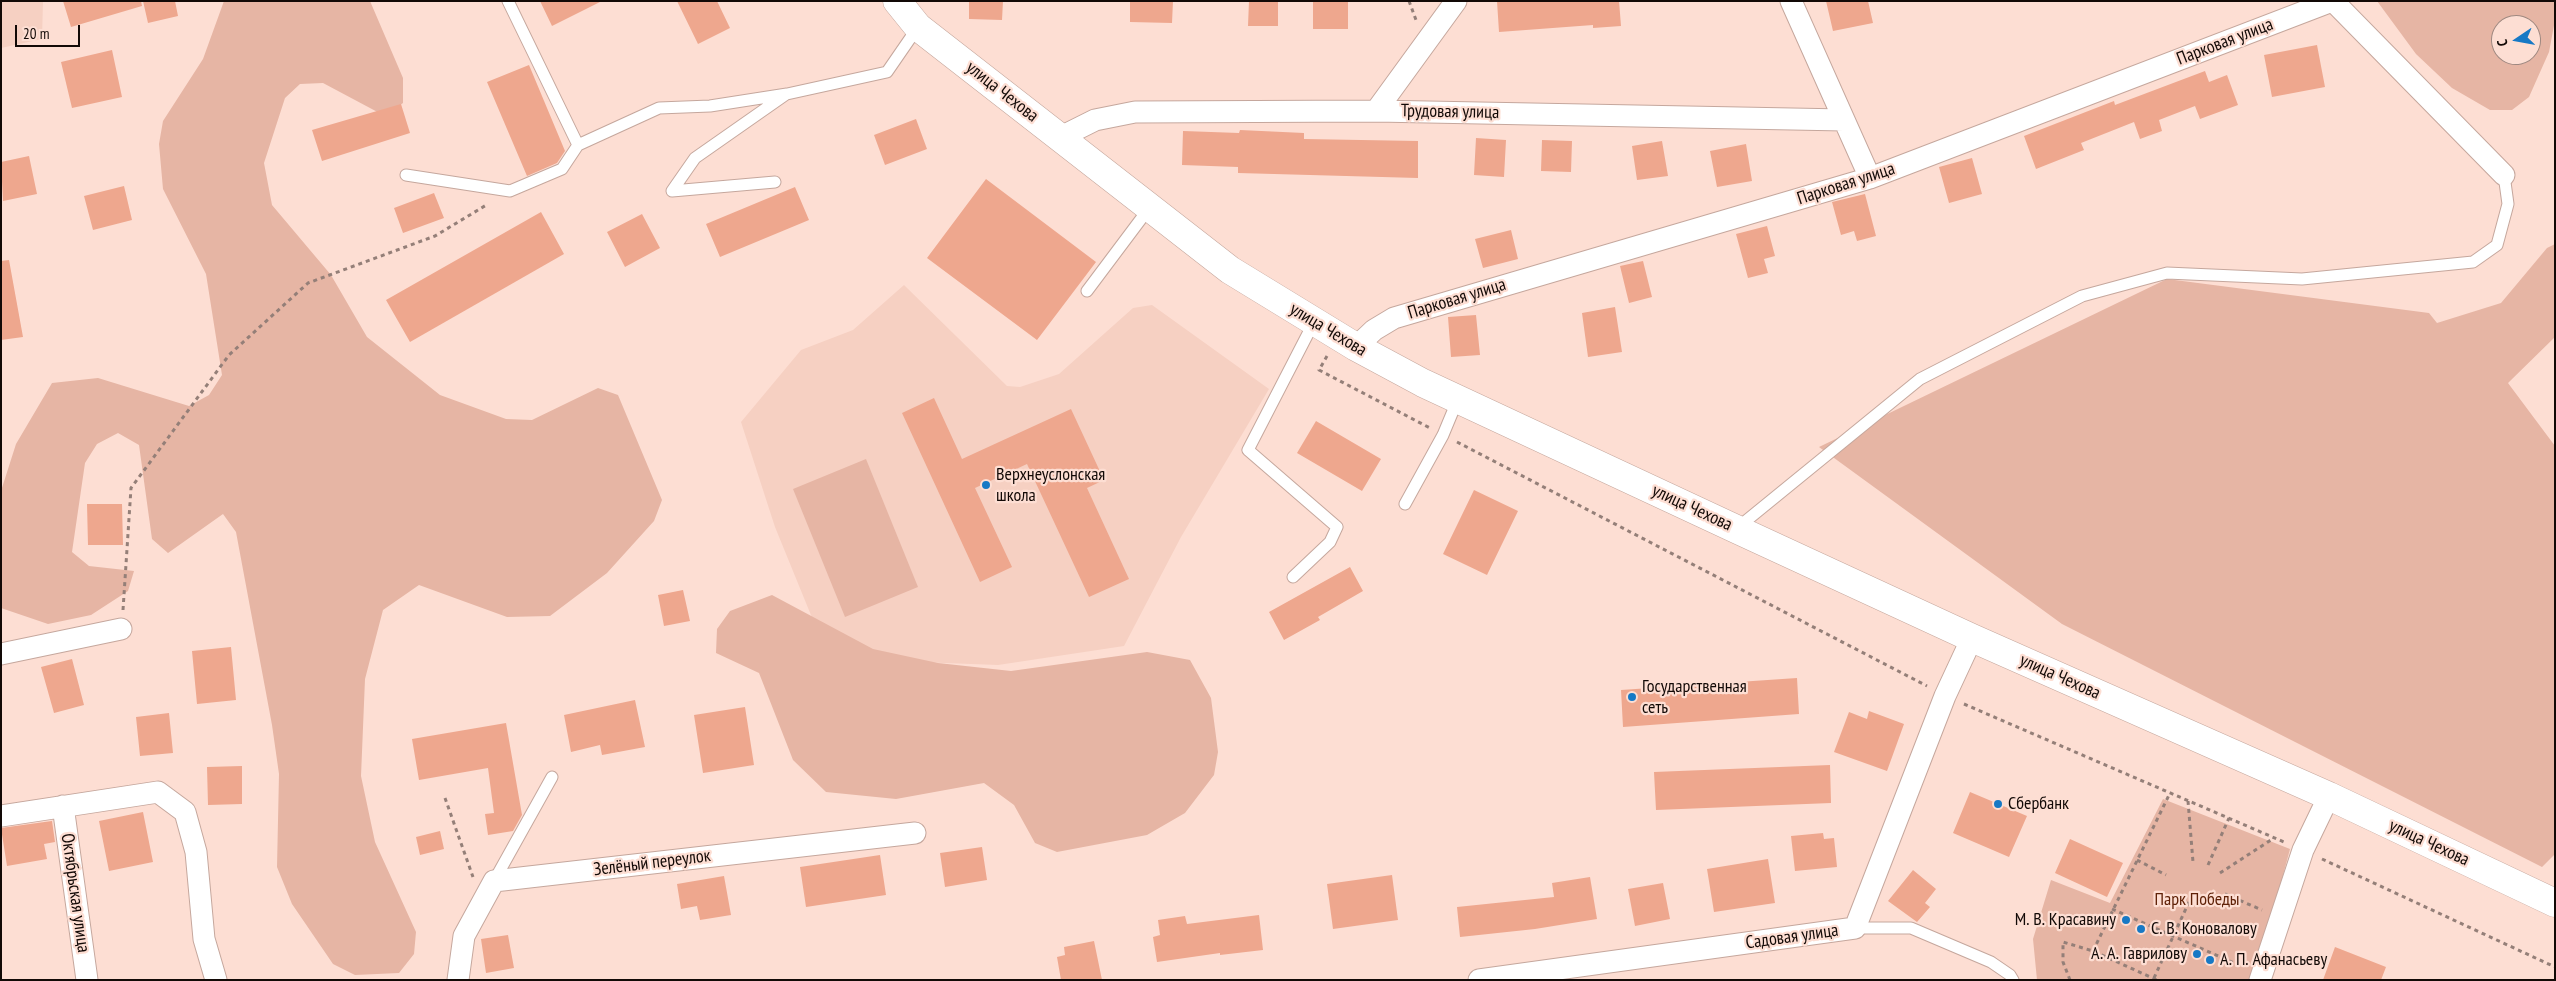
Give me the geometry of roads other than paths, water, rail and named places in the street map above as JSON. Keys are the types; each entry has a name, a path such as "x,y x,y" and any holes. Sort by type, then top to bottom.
{"street":[{"path":"1376,111 1456,1"},
{"path":"1791,1 1870,178"},
{"path":"2333,1 2504,175"},
{"name":"Парковая улица","path":"1347,342 1374,330 1394,318 1870,178 2333,1"},
{"name":"улица Чехова","path":"906,9 1061,138 1230,270 1347,342 1458,399 1736,529 1972,638 2329,796 2555,903"},
{"name":"Трудовая улица","path":"1061,138 1095,120 1135,112 1376,111 1844,120"},
{"path":"1,654 121,629"},
{"name":"Садовая улица","path":"1479,980 1855,928 1946,696 1972,638"},
{"path":"1,816 158,792 185,812 196,852 204,939 216,980"},
{"path":"2253,974 2303,850 2329,796"},
{"name":"Октябрьская улица","path":"63,806 87,980"},
{"name":"Зелёный переулок","path":"490,889 915,832"},
{"path":"458,980 464,936 490,889"}],"lane":[{"path":"508,1 578,145"},
{"path":"406,175 510,191 562,169 578,145 660,108 710,106 787,94 887,72 906,9"},
{"path":"775,182 672,191 696,158 787,94"},
{"path":"1736,529 1920,379 2082,296 2167,273 2302,279 2473,262 2498,245 2508,204 2504,175"},
{"path":"1087,290 1150,207"},
{"path":"1293,577 1330,542 1337,527 1248,450 1314,322"},
{"path":"1405,504 1443,435 1458,399"},
{"path":"490,889 552,778"},
{"path":"1855,928 1911,928 1991,962 2010,974 2013,980"}],"place":[{"name":"Верхнеуслонская школа","path":"986,485"},
{"name":"Государственная сеть","path":"1632,697"},
{"name":"Сбербанк","path":"1998,804"},
{"name":"М. В. Красавину","path":"2126,920"},
{"name":"С. В. Коновалову","path":"2141,929"},
{"name":"А. А. Гаврилову","path":"2197,954"},
{"name":"А. П. Афанасьеву","path":"2210,960"}],"park label":[{"name":"Парк Победы","path":"2197,900"}]}
